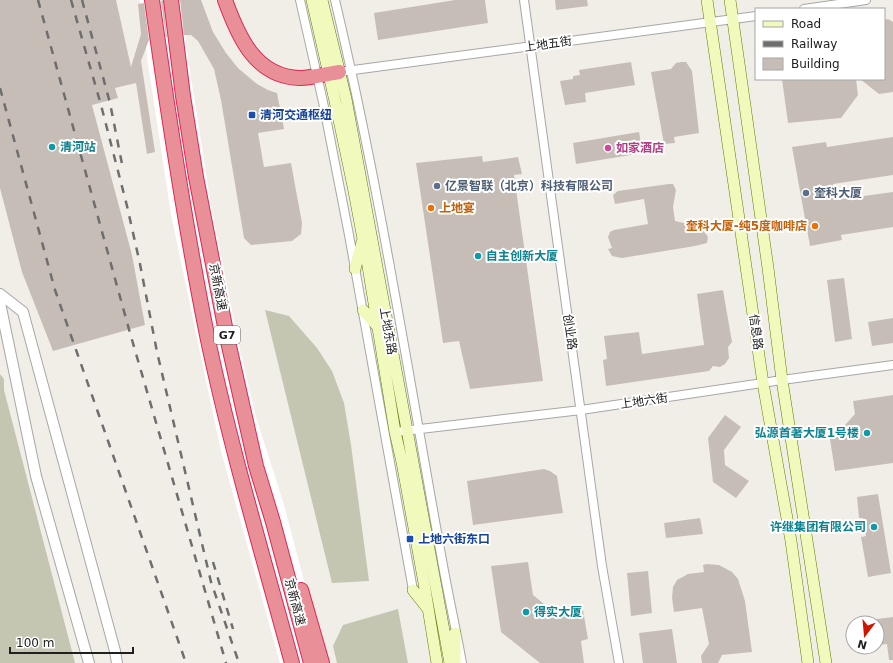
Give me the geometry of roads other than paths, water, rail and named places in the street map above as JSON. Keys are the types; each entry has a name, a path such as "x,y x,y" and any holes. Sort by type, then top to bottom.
{"highway":[{"name":"京新高速","path":"152,0 185,224 208,341 237,461 292,663"},
{"name":"京新高速","path":"171,0 196,177 227,336 256,466 273,522 311,663"},
{"path":"225,0 231,17 246,48 258,61 271,71 285,76 301,78 334,72"},
{"path":"242,401 280,512 322,663"}],"main road":[{"name":"上地东路","path":"312,0 334,72 348,107 403,412 413,430 411,450 450,663"},
{"name":"上地东路","path":"322,0 395,432 394,454 428,610 437,663"},
{"name":"信息路","path":"707,0 763,383 791,541 808,663"},
{"name":"信息路","path":"730,0 768,268 782,380 826,663"},
{"path":"355,269 363,240"},
{"path":"363,310 378,328"},
{"path":"413,590 428,610"},
{"path":"454,663 456,660 455,633"}],"street":[{"path":"300,0 334,72"},
{"path":"335,0 334,72 355,269 394,454 413,590"},
{"name":"创业路","path":"524,0 602,566 619,663"},
{"path":"811,8 866,0"},
{"name":"上地五街","path":"334,72 755,16"},
{"path":"0,294 23,312 117,663"},
{"path":"0,303 36,476 90,663"},
{"name":"上地六街","path":"395,432 581,410 893,365"},
{"path":"413,430 422,448 455,633 462,663"},
{"path":"394,454 422,448"}],"railway":[{"path":"38,0 130,333 226,663"},
{"path":"71,0 101,105 127,206 157,352 211,582 239,663"},
{"path":"82,0 110,103 122,164"},
{"path":"0,88 55,290 186,663"},
{"path":"213,562 233,629"}],"place":[{"name":"清河交通枢纽","path":"252,115"},
{"name":"清河站","path":"52,147"},
{"name":"如家酒店","path":"608,148"},
{"name":"亿景智联（北京）科技有限公司","path":"437,186"},
{"name":"奎科大厦","path":"806,193"},
{"name":"上地宴","path":"431,208"},
{"name":"奎科大厦-纯5度咖啡店","path":"815,226"},
{"name":"自主创新大厦","path":"478,256"},
{"name":"弘源首著大厦1号楼","path":"867,433"},
{"name":"许继集团有限公司","path":"874,527"},
{"name":"上地六街东口","path":"410,539"},
{"name":"得实大厦","path":"526,612"}]}
